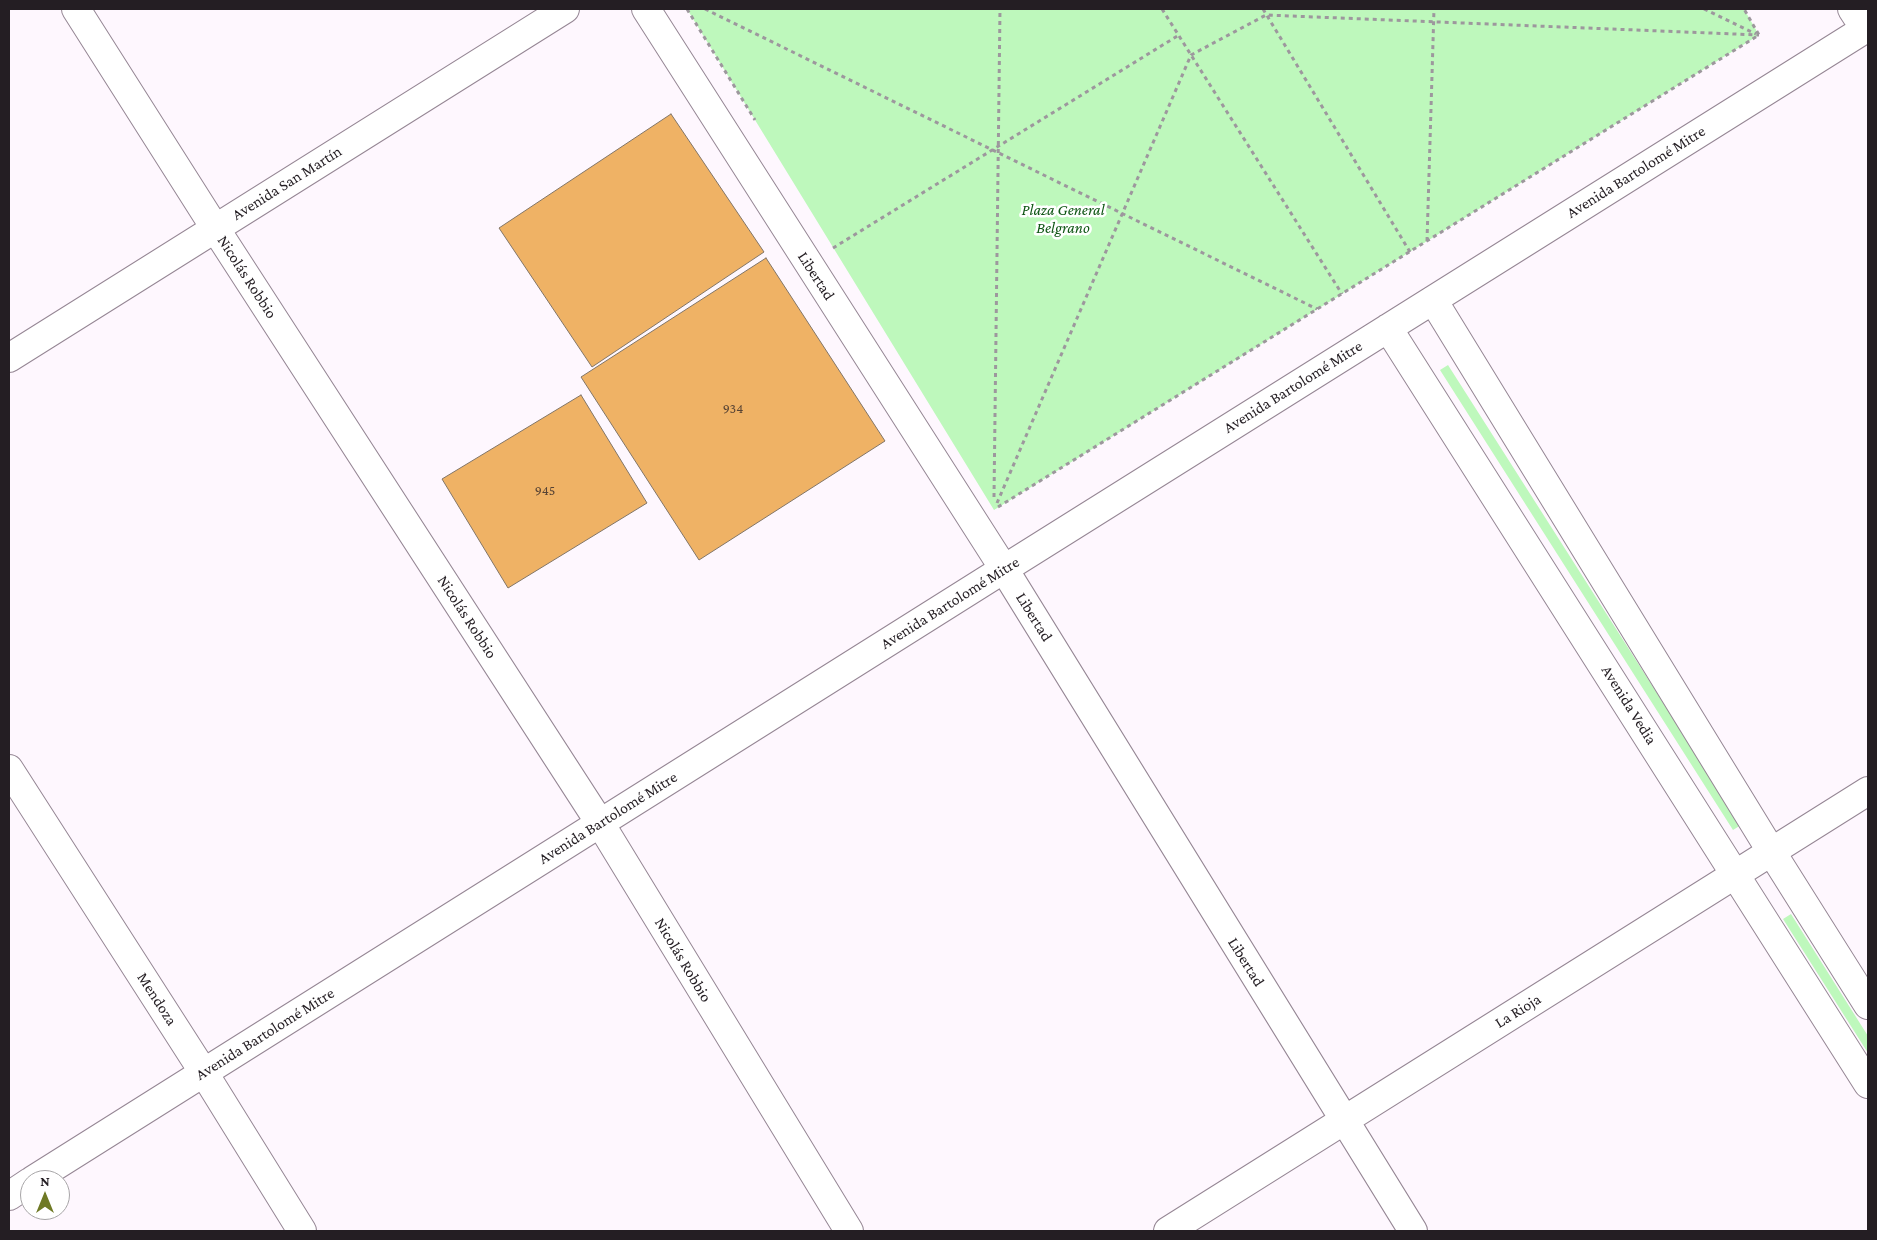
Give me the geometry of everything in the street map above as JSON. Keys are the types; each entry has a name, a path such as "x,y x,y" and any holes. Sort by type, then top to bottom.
{"street":[{"name":"Nicolás Robbio","path":"76,9 600,823 850,1231"},
{"name":"Avenida San Martín","path":"9,358 565,9"},
{"name":"Libertad","path":"646,9 1004,569 1413,1231"},
{"name":"Avenida Bartolomé Mitre","path":"50,1170 1433,300 1863,24"},
{"path":"1433,300 1868,1005"},
{"name":"Avenida Vedia","path":"1388,328 1868,1084"},
{"name":"Mendoza","path":"9,769 204,1073 302,1231"},
{"name":"La Rioja","path":"1168,1231 1868,791"},
{"path":"9,1196 20,1189"}],"path":[{"path":"705,9 1318,309"},
{"path":"994,510 1000,9"},
{"path":"1162,9 1342,294"},
{"path":"1263,9 1410,252"},
{"path":"1427,242 1434,9"},
{"path":"1704,9 1759,35"},
{"path":"1744,9 1759,35"},
{"path":"994,510 1191,54 1266,15 1759,35"},
{"path":"833,248 1179,35"},
{"path":"994,510 1759,35"}],"green space":[{"name":"Plaza General Belgrano","path":"687,9 1744,9 1759,35 994,510"},
{"path":"1448,365 1741,825 1733,830 1440,370"},
{"path":"1791,914 1868,1036 1868,1053 1783,919"}],"building":[{"path":"671,114 764,252 592,367 499,228"},
{"path":"766,258 885,441 699,560 581,377"},
{"path":"581,395 647,503 508,588 442,479"}]}
